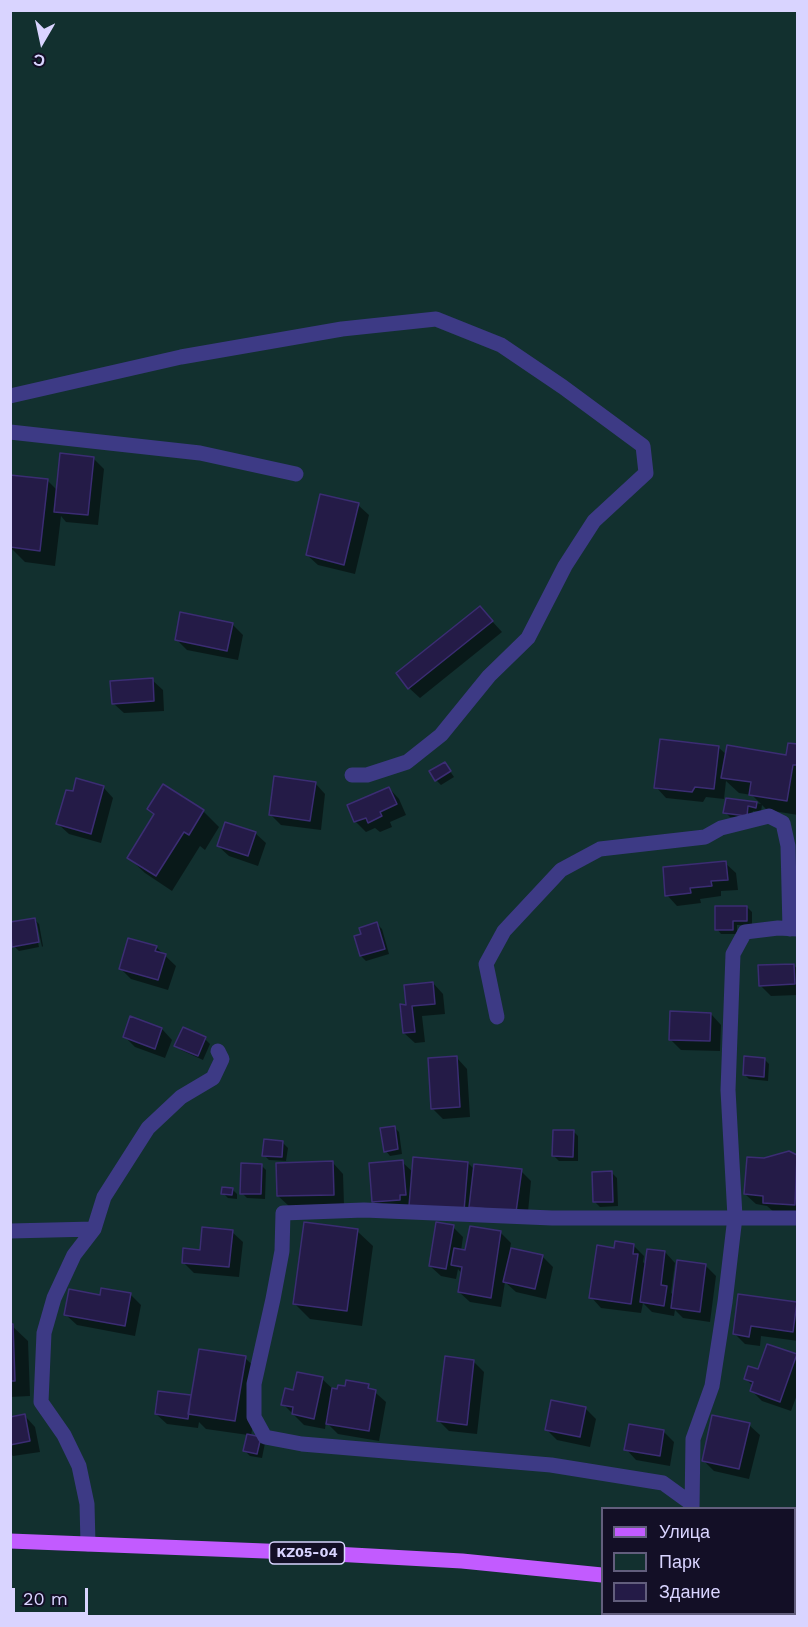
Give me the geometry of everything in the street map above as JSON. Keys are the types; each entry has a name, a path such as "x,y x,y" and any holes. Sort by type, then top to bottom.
{"main road":[{"name":"KZ05-04","path":"10,1541 462,1561 601,1575"}],"street":[{"path":"10,396 181,357 342,329 436,319 501,345 643,446 646,473 594,521 565,566 528,638 489,676 441,735 406,762 367,775 352,775"},
{"path":"10,432 200,453 296,474"},
{"path":"497,1017 486,964 504,931 561,870 600,849 705,837 721,828 769,816 783,823 788,846 794,929 778,928 745,932 733,954 728,1090 735,1217 712,1386 693,1438 692,1506"},
{"path":"88,1544 87,1504 79,1466 64,1435 41,1402 44,1333 54,1298 74,1255 94,1229 104,1197 148,1128 181,1097 213,1078 222,1059 218,1051"},
{"path":"692,1506 663,1483 550,1465 302,1444 265,1437 254,1417 254,1384 282,1251 282,1213 364,1210 552,1218 798,1218"},
{"path":"10,1231 94,1229"}],"green space":[{"path":"11,11 797,11 797,1616 11,1616"}],"building":[{"path":"60,453 94,457 88,515 54,512"},
{"path":"10,475 48,479 40,551 10,547"},
{"path":"320,494 359,503 344,565 306,555"},
{"path":"480,606 493,621 408,689 396,673"},
{"path":"180,612 233,623 227,651 175,640"},
{"path":"153,678 154,701 112,704 110,681"},
{"path":"660,739 719,746 714,789 695,787 692,792 654,788"},
{"path":"788,743 798,744 798,765 793,765 787,801 749,795 751,782 721,778 727,745 786,755"},
{"path":"445,762 451,771 435,781 429,771"},
{"path":"274,776 316,782 310,821 269,815"},
{"path":"76,778 104,786 91,834 56,824 66,790 73,791"},
{"path":"163,784 204,810 189,835 184,832 156,876 127,858 154,814 147,809"},
{"path":"389,787 397,804 380,812 382,816 368,823 366,818 354,822 347,805"},
{"path":"726,798 757,802 756,808 748,806 747,816 723,813"},
{"path":"225,822 256,832 248,856 217,846"},
{"path":"726,861 728,880 711,881 712,886 690,888 691,893 665,896 663,867"},
{"path":"715,906 747,906 747,921 733,921 733,930 715,930"},
{"path":"35,918 39,942 12,947 10,922"},
{"path":"377,922 385,949 360,956 354,936 361,934 359,928"},
{"path":"128,938 157,946 155,951 166,954 158,980 119,969"},
{"path":"794,964 795,984 759,986 758,965"},
{"path":"433,982 435,1004 412,1006 415,1032 403,1033 400,1004 406,1005 404,985"},
{"path":"670,1011 711,1013 710,1041 669,1040"},
{"path":"130,1016 162,1028 155,1049 123,1037"},
{"path":"183,1027 206,1037 198,1056 174,1046"},
{"path":"457,1056 460,1107 431,1109 428,1058"},
{"path":"744,1056 765,1058 764,1077 743,1075"},
{"path":"395,1126 398,1149 384,1152 380,1128"},
{"path":"553,1130 574,1130 573,1157 552,1156"},
{"path":"264,1139 283,1141 282,1157 262,1156"},
{"path":"789,1151 797,1155 795,1205 763,1203 763,1196 744,1194 747,1157 764,1158"},
{"path":"413,1157 468,1162 464,1211 409,1206"},
{"path":"403,1160 406,1195 400,1195 400,1200 372,1202 369,1163"},
{"path":"333,1161 334,1195 277,1196 276,1163"},
{"path":"241,1163 262,1164 261,1194 240,1194"},
{"path":"474,1164 522,1169 516,1212 469,1207"},
{"path":"612,1171 613,1202 593,1202 592,1172"},
{"path":"222,1187 233,1188 232,1195 221,1194"},
{"path":"304,1222 358,1229 347,1311 293,1304"},
{"path":"436,1222 454,1225 446,1269 429,1266"},
{"path":"470,1226 501,1231 491,1298 458,1292 462,1267 451,1265 454,1248 465,1250"},
{"path":"202,1227 233,1230 229,1267 182,1263 183,1248 200,1250"},
{"path":"615,1241 634,1244 633,1254 638,1254 631,1304 589,1298 597,1245 614,1248"},
{"path":"511,1248 543,1255 535,1289 503,1282"},
{"path":"647,1249 665,1251 661,1285 667,1286 664,1306 640,1302"},
{"path":"677,1260 706,1264 700,1312 671,1308"},
{"path":"101,1288 131,1293 125,1326 64,1315 69,1289 100,1295"},
{"path":"738,1294 797,1302 793,1332 751,1326 749,1337 733,1334"},
{"path":"10,1324 13,1324 15,1381 10,1381"},
{"path":"767,1344 797,1354 780,1402 750,1391 753,1382 744,1379 748,1366 758,1369"},
{"path":"199,1349 246,1356 235,1421 188,1414"},
{"path":"445,1356 474,1360 467,1425 437,1421"},
{"path":"297,1372 323,1377 314,1419 292,1414 293,1407 281,1405 285,1388 293,1390"},
{"path":"346,1380 369,1384 368,1388 376,1390 369,1431 326,1424 332,1388 337,1389 338,1385 345,1386"},
{"path":"158,1391 191,1395 188,1419 155,1414"},
{"path":"551,1400 586,1407 580,1437 545,1430"},
{"path":"25,1414 30,1441 10,1445 10,1417"},
{"path":"712,1415 750,1423 739,1469 702,1461"},
{"path":"629,1424 664,1430 660,1456 624,1450"},
{"path":"247,1434 261,1437 257,1454 243,1451"}]}
